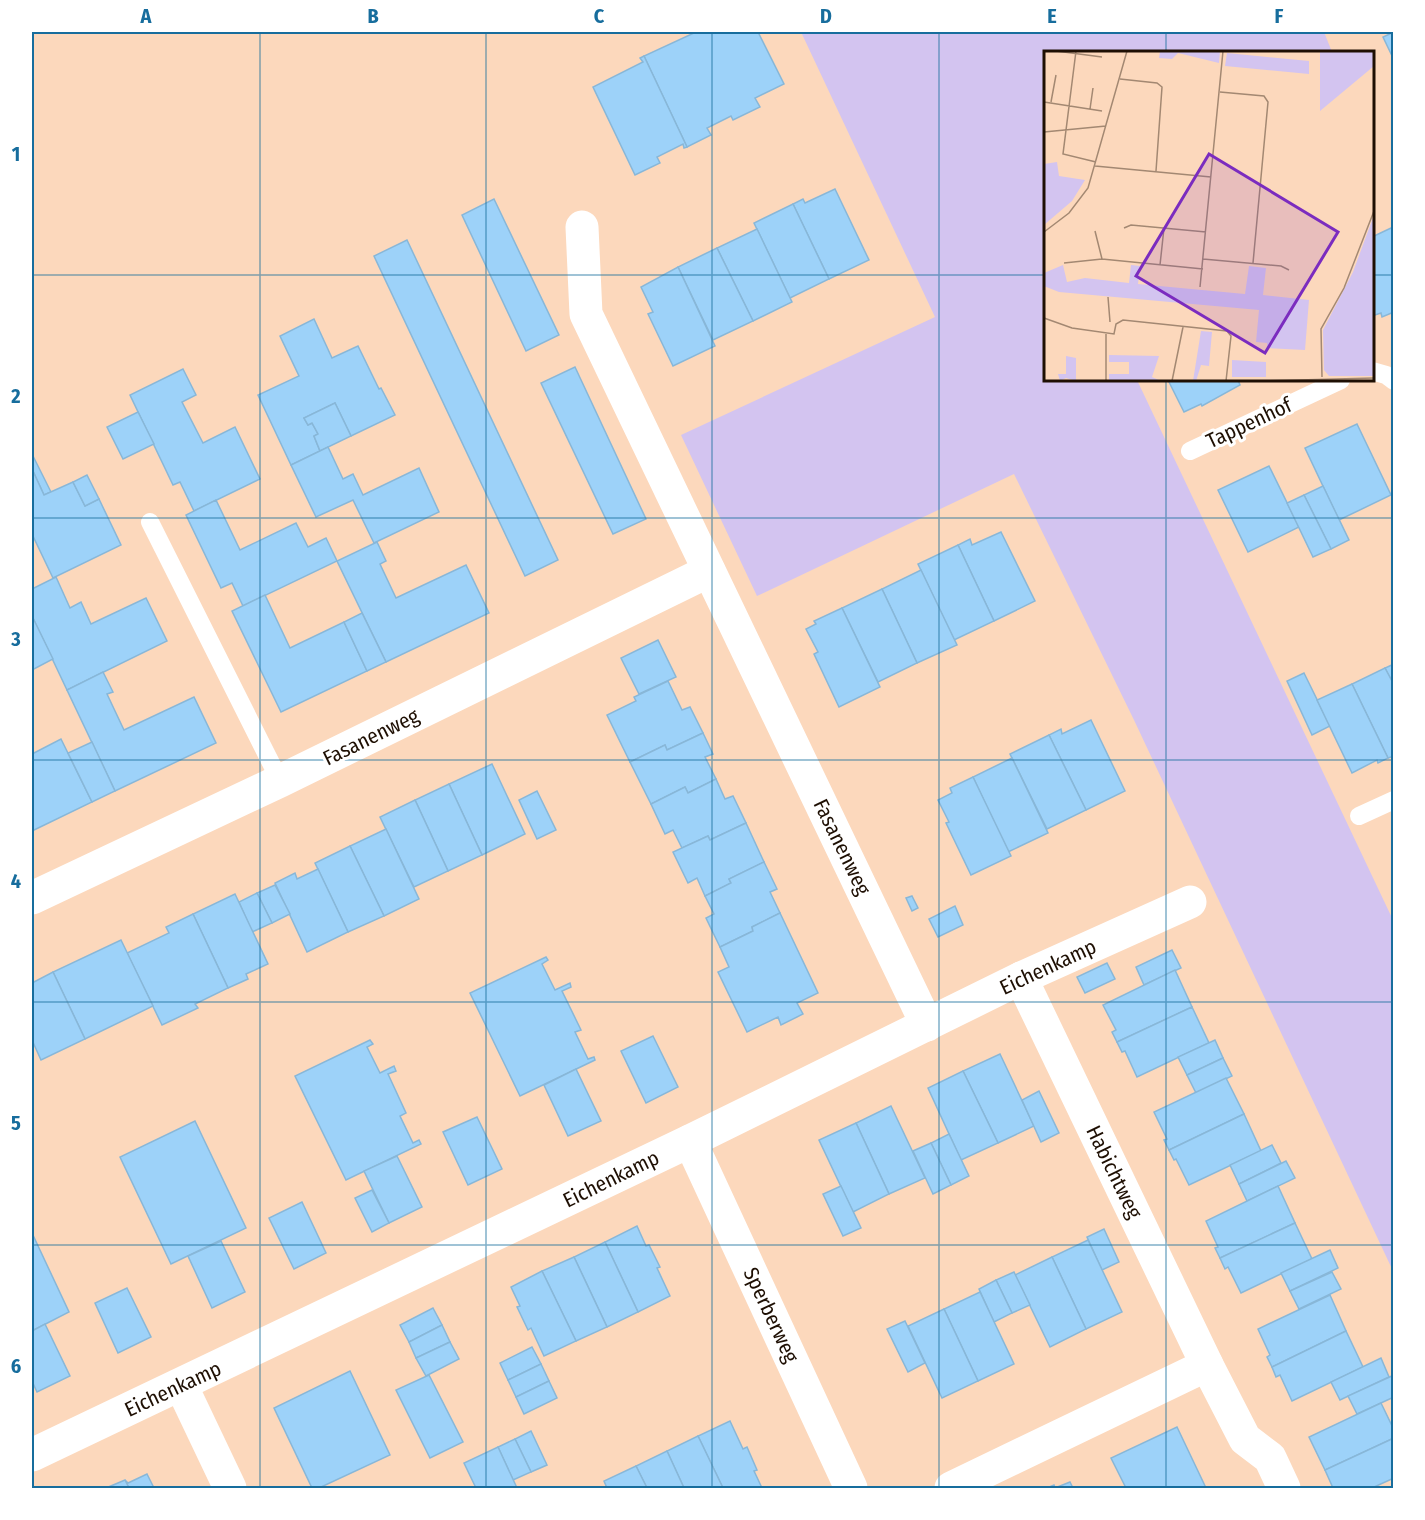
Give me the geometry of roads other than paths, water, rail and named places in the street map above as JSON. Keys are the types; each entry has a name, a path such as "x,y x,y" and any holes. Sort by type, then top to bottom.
{"street":[{"name":"Fasanenweg","path":"582,227 586,314 927,1025"},
{"name":"Fasanenweg","path":"32,898 280,781 709,571"},
{"name":"Eichenkamp","path":"32,1455 181,1386 690,1141 1021,978 1190,902"},
{"name":"Habichtweg","path":"1021,978 1207,1365 1245,1439 1270,1458 1284,1488"},
{"name":"Sperberweg","path":"690,1141 852,1488"},
{"path":"951,1488 1207,1365"},
{"path":"181,1386 230,1488"}],"lane":[{"path":"1374,372 1386,375 1394,381"},
{"name":"Tappenhof","path":"1190,450 1339,381"},
{"path":"150,522 280,781"},
{"path":"1359,816 1394,800"}]}
